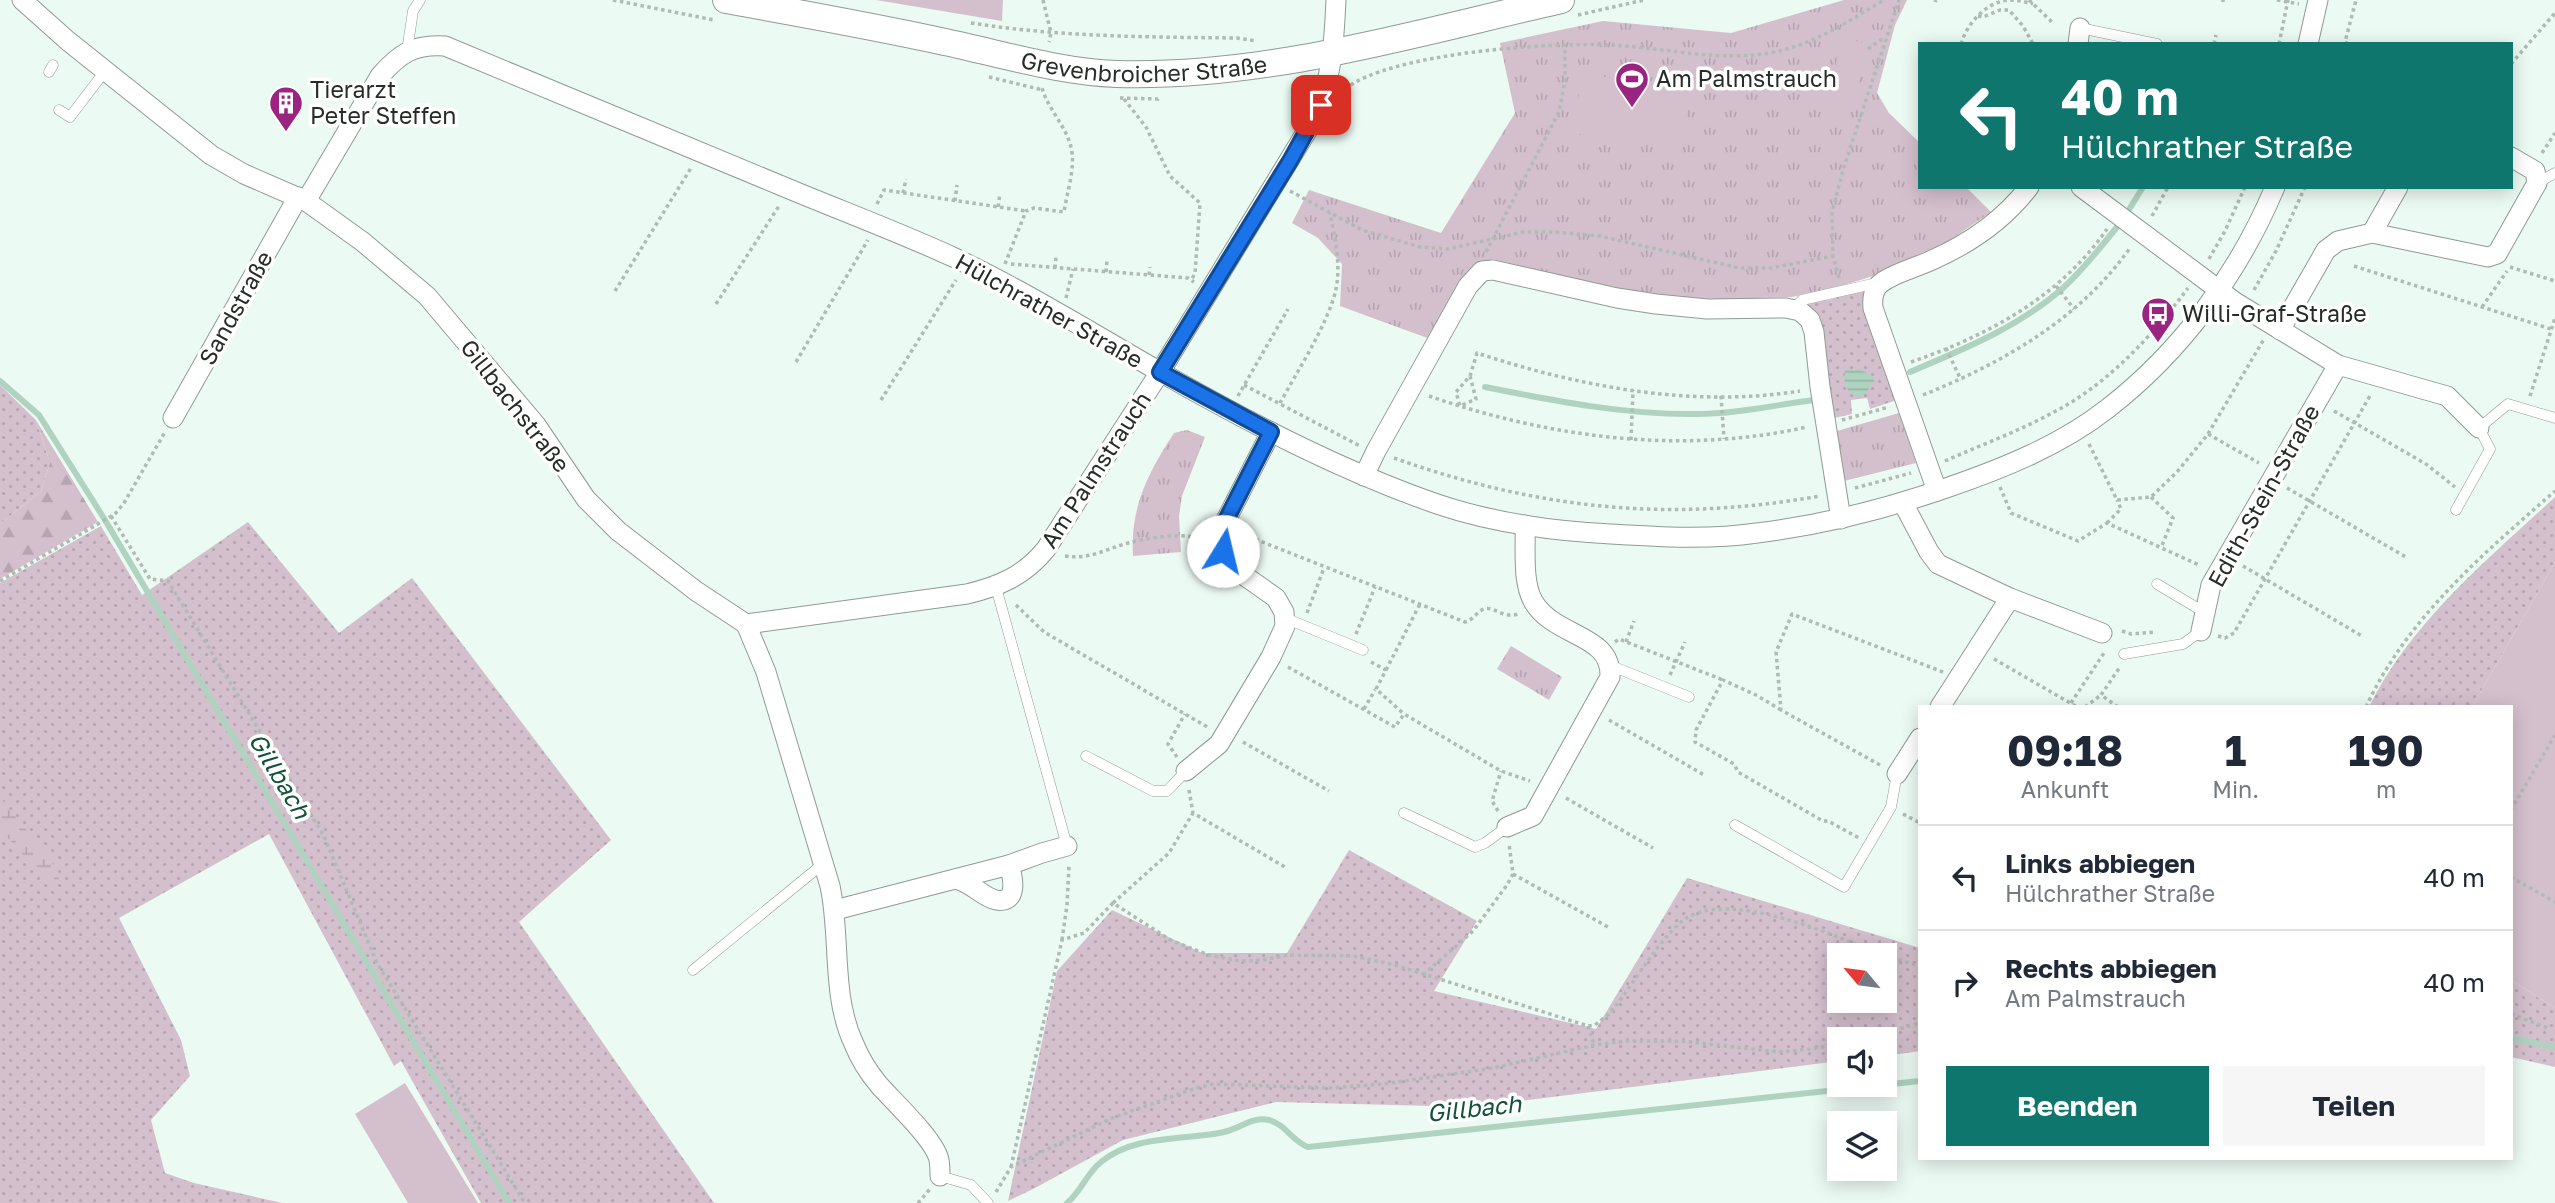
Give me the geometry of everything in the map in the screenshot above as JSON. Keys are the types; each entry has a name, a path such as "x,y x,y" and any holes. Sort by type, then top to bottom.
{"main road":[{"name":"Grevenbroicher Straße","path":"726,0 871,26 1021,60 1103,72 1188,71 1260,64 1334,52 1561,0"}],"street":[{"name":"Gillbachstraße","path":"22,0 44,8 48,26 65,45 105,71 211,155 244,174 302,199 345,228 427,296 536,425 586,499 618,531 695,591 747,624"},
{"name":"Am Palmstrauch","path":"747,624 967,594 996,587 1027,570 1046,549 1160,372 1313,121 1324,95 1334,52 1336,0"},
{"path":"2308,42 2318,0"},
{"name":"Hülchrather Straße","path":"407,51 426,45 445,46 966,264 1002,272 1063,315 1160,372 1271,432 1364,476 1439,504 1525,526 1585,533 1678,538 1752,534 1841,519 1903,503 1992,471 2044,448 2109,408 2169,354 2219,290 2250,243 2274,189"},
{"name":"Sandstraße","path":"173,418 302,199 380,76 392,62 407,51"},
{"path":"2501,262 2497,254 2534,176 2513,159"},
{"path":"1937,491 1872,304 1876,289 1884,281 1944,255 1981,234 2027,189"},
{"path":"2084,189 2219,290 2338,365 2447,396 2479,428"},
{"path":"2372,233 2397,189"},
{"path":"2276,327 2330,246 2342,239 2372,233 2501,262"},
{"path":"1364,476 1468,286 1482,271 1493,270 1577,290 1656,304 1707,309 1800,311 1813,326 1841,519"},
{"name":"Edith-Stein-Straße","path":"2202,622 2211,585 2338,365"},
{"path":"1186,771 1219,744 1283,633 1294,622 1276,598 1232,567 1222,539 1271,432"},
{"path":"1903,503 1938,564 2104,642"},
{"path":"1507,827 1533,816 1610,677 1606,659 1593,643 1553,624 1535,604 1528,585 1525,526"},
{"path":"1941,705 2010,598"},
{"path":"747,624 766,672 824,863 835,910 842,1005 854,1046 878,1083 930,1142 939,1159 940,1176"},
{"path":"1897,774 1918,741"},
{"path":"835,910 1009,866 1066,846"},
{"path":"956,879 971,884 994,899 1002,900 1009,896 1013,889 1009,866"}],"lane":[{"path":"407,51 413,11 420,0"},
{"path":"2079,36 2138,42"},
{"path":"58,110 70,117 105,71"},
{"path":"2534,176 2555,173"},
{"path":"1792,309 1802,300 1884,281"},
{"path":"2456,510 2490,449 2479,428 2508,404 2555,418"},
{"path":"2124,654 2183,644 2202,622 2157,584"},
{"path":"996,587 1066,846"},
{"path":"1294,622 1363,650"},
{"path":"1606,659 1689,698"},
{"path":"1086,756 1153,791 1167,791 1186,771"},
{"path":"1735,825 1844,887 1891,807 1897,774"},
{"path":"1404,813 1475,847 1485,844 1507,827"},
{"path":"693,970 824,863"},
{"path":"940,1176 967,1183 987,1201"}],"path":[{"path":"1324,95 1337,96 1357,80 1385,69 1486,51 1611,45 1719,55 1766,53 1814,40 1884,0"},
{"path":"1842,290 1833,256 1832,212 1885,37 1899,0"},
{"path":"1962,42 1967,27 1978,16 2008,0 2034,4"},
{"path":"2029,0 2053,23"},
{"path":"2280,42 2288,0"},
{"path":"2346,42 2356,0"},
{"path":"1978,16 1983,18 2002,9 2011,11 2032,42"},
{"path":"2513,62 2555,13"},
{"path":"963,21 1002,28 1106,37 1237,38 1261,42"},
{"path":"2214,42 2216,35"},
{"path":"1868,49 1885,37"},
{"path":"1482,271 1483,258 1492,238 1559,112 1565,81 1565,46"},
{"path":"796,362 872,224 884,190 1026,211 1034,208 1064,212 1072,167 1071,146 1043,90"},
{"path":"1124,99 1146,127 1170,176 1200,203 1195,273 1192,280"},
{"path":"2534,176 2555,133"},
{"path":"615,292 701,152"},
{"path":"903,193 906,179"},
{"path":"1276,183 1362,230 1420,247 1448,249 1523,232 1555,232 1600,236 1724,266 1754,270 1800,264 1833,256"},
{"path":"954,201 957,185"},
{"path":"1411,390 1460,407 1542,427 1631,440 1724,439 1768,434 1826,423 1906,402 1961,380 2011,354 2074,309 2120,263 2143,232 2167,189"},
{"path":"1244,385 1376,452 1466,482 1527,496 1638,509 1721,509 1838,493 1929,468 2054,412 2081,396 2146,339 2172,309 2225,231 2244,189"},
{"path":"2244,307 2276,251 2304,189"},
{"path":"716,304 790,190"},
{"path":"998,207 1000,194"},
{"path":"1026,211 1002,272 1055,268 1149,275 1192,280 1210,290"},
{"path":"1280,404 1331,309 1337,287 1337,255 1330,213"},
{"path":"1893,369 1947,350 2021,312 2057,287 2101,238 2118,214"},
{"path":"1055,268 1056,257"},
{"path":"1106,272 1107,260"},
{"path":"2482,307 2501,262 2555,281"},
{"path":"881,400 966,264"},
{"path":"2354,266 2551,329"},
{"path":"1149,275 1150,267"},
{"path":"1063,315 1073,269"},
{"path":"2057,287 2074,309"},
{"path":"1230,410 1288,309"},
{"path":"2526,408 2555,318"},
{"path":"2117,500 2151,497 2177,472 2208,434 2276,327"},
{"path":"1947,350 1961,380"},
{"path":"1460,407 1456,392 1470,376 1477,354 1561,378 1633,390 1721,396 1778,393 1820,387"},
{"path":"1460,407 1476,399 1470,376"},
{"path":"2071,703 2111,626 2131,635 2179,630 2202,622 2225,638 2234,633 2380,377"},
{"path":"1631,440 1633,390"},
{"path":"1721,396 1724,439"},
{"path":"2317,401 2426,464 2445,481 2466,493"},
{"path":"0,581 113,515 124,503 173,418"},
{"path":"1992,471 2011,513 2078,541 2107,523 2121,509 2080,427"},
{"path":"2208,434 2310,501 2406,557"},
{"path":"2367,705 2388,667 2433,606 2488,550 2555,491"},
{"path":"2151,497 2173,518 2161,548"},
{"path":"113,515 149,579 167,581 324,836 377,963 525,1203"},
{"path":"2107,523 2161,548 2265,579 2362,636"},
{"path":"1046,549 1065,556 1095,556 1128,543 1177,536 1222,539 1233,531 1465,622 1471,621 1483,610 1489,609 1510,617 1535,604"},
{"path":"1294,622 1324,567"},
{"path":"996,587 1044,632 1185,714 1329,791"},
{"path":"1351,645 1375,587"},
{"path":"1364,709 1420,604"},
{"path":"1781,710 1776,652 1792,614 1959,678"},
{"path":"1626,642 1634,621"},
{"path":"1606,659 1619,639 1675,661 1756,695 1897,774"},
{"path":"1665,688 1685,642"},
{"path":"1977,649 2074,705"},
{"path":"1363,650 1365,659 1386,670"},
{"path":"1270,657 1395,727 1404,714"},
{"path":"2088,705 2101,695 2119,669"},
{"path":"1723,680 1696,730 1695,742 1734,764 1738,772 1869,844"},
{"path":"1376,689 1404,714 1501,771 1549,789 1653,848"},
{"path":"2101,695 2115,705"},
{"path":"1593,711 1704,775"},
{"path":"1062,940 1083,933 1169,853 1193,813 1186,771 1168,744 1185,714"},
{"path":"2513,807 2555,736"},
{"path":"1423,975 1473,931 1513,874 1507,827 1492,801 1501,771"},
{"path":"1891,807 1918,822"},
{"path":"1193,813 1286,867"},
{"path":"987,1201 997,1191 1011,1167 1062,940 1070,876 1066,846"},
{"path":"1513,874 1608,927"},
{"path":"2513,878 2555,902"},
{"path":"1113,904 1172,941 1222,959 1248,961 1288,955 1336,954 1395,965 1588,1026 1609,1014 1680,923 1697,913 1727,909 1748,911 1788,920 1854,943"},
{"path":"1897,960 1918,965"},
{"path":"2513,1015 2548,1028"},
{"path":"1897,1030 1918,1024"},
{"path":"1588,1026 1594,1045"},
{"path":"1011,1167 1112,1118 1213,1084 1329,1088 1364,1086 1493,1068 1594,1045 1626,1041 1682,1041 1778,1052 1827,1046"}],"green space":[{"path":"876,0 1003,0 1002,21"},
{"path":"1844,0 1907,0 1895,25 1877,93 1889,113 1918,141 1918,189 1968,189 1991,212 1950,240 1873,276 1792,297 1686,298 1618,290 1493,259 1472,266 1430,339 1340,306 1342,264 1318,238 1292,223 1309,190 1441,233 1515,113 1500,43 1603,21 1731,33"},
{"name":"Am Palmstrauch","path":"1844,37 1869,45 1847,120 1821,112"},
{"name":"Am Palmstrauch","path":"1580,75 1688,84 1684,143 1576,134"},
{"path":"1864,288 1870,328 1900,399 1870,409 1867,398 1851,400 1852,414 1830,419 1815,314 1807,303 1832,299"},
{"path":"0,385 36,420 50,463 41,491 0,524"},
{"path":"1899,413 1916,463 1844,481 1837,431"},
{"path":"36,420 98,522 0,579 0,524 41,491 50,463"},
{"path":"1187,430 1205,437 1182,496 1179,516 1181,552 1133,556 1134,522 1149,477 1174,433"},
{"path":"2555,497 2555,562 2473,705 2370,705 2406,647 2477,569"},
{"path":"248,522 339,633 412,578 611,840 519,922 714,1203 481,1203 401,1061 394,1066 269,834 119,918 181,1040 190,1076 151,1120 165,1173 194,1183 282,1203 0,1203 0,583 101,526 142,595"},
{"path":"2555,562 2555,1008 2513,981 2513,705 2473,705"},
{"path":"1511,646 1562,677 1549,700 1497,669"},
{"path":"0,797 58,870 59,880 52,888 0,829"},
{"path":"1349,850 1477,921 1434,991 1596,1029 1687,878 1918,947 1918,1051 1897,1054 1897,1027 1827,1027 1827,1062 1471,1107 1276,1102 1123,1140 1008,1201 1057,971 1112,910 1202,953 1287,953"},
{"path":"2513,981 2555,1008 2555,1067 2513,1057"},
{"path":"405,1083 478,1203 408,1203 355,1114"}],"shaded area":[{"path":"1859,369 1873,376 1874,382 1864,395 1858,397 1848,389 1844,374 1845,370"}],"waterway":[{"path":"2130,208 2142,189"},
{"path":"1910,372 1990,336 2046,302 2077,274 2117,227"},
{"name":"Gillbach","path":"0,381 39,415 105,520 509,1203"},
{"path":"1485,387 1590,406 1670,414 1726,413 1814,400"},
{"name":"Gillbach","path":"2513,1038 2555,1047"},
{"name":"Gillbach","path":"1067,1203 1096,1167 1114,1153 1144,1143 1224,1132 1263,1119 1275,1122 1308,1147 1918,1081"}],"place":[{"name":"Am Palmstrauch","path":"1632,109"},
{"name":"Tierarzt Peter Steffen","path":"286,133"},
{"name":"Willi-Graf-Straße","path":"2158,344"}],"route":[{"path":"1223,551 1226,520 1271,432 1160,372 1290,161 1321,105"}]}
